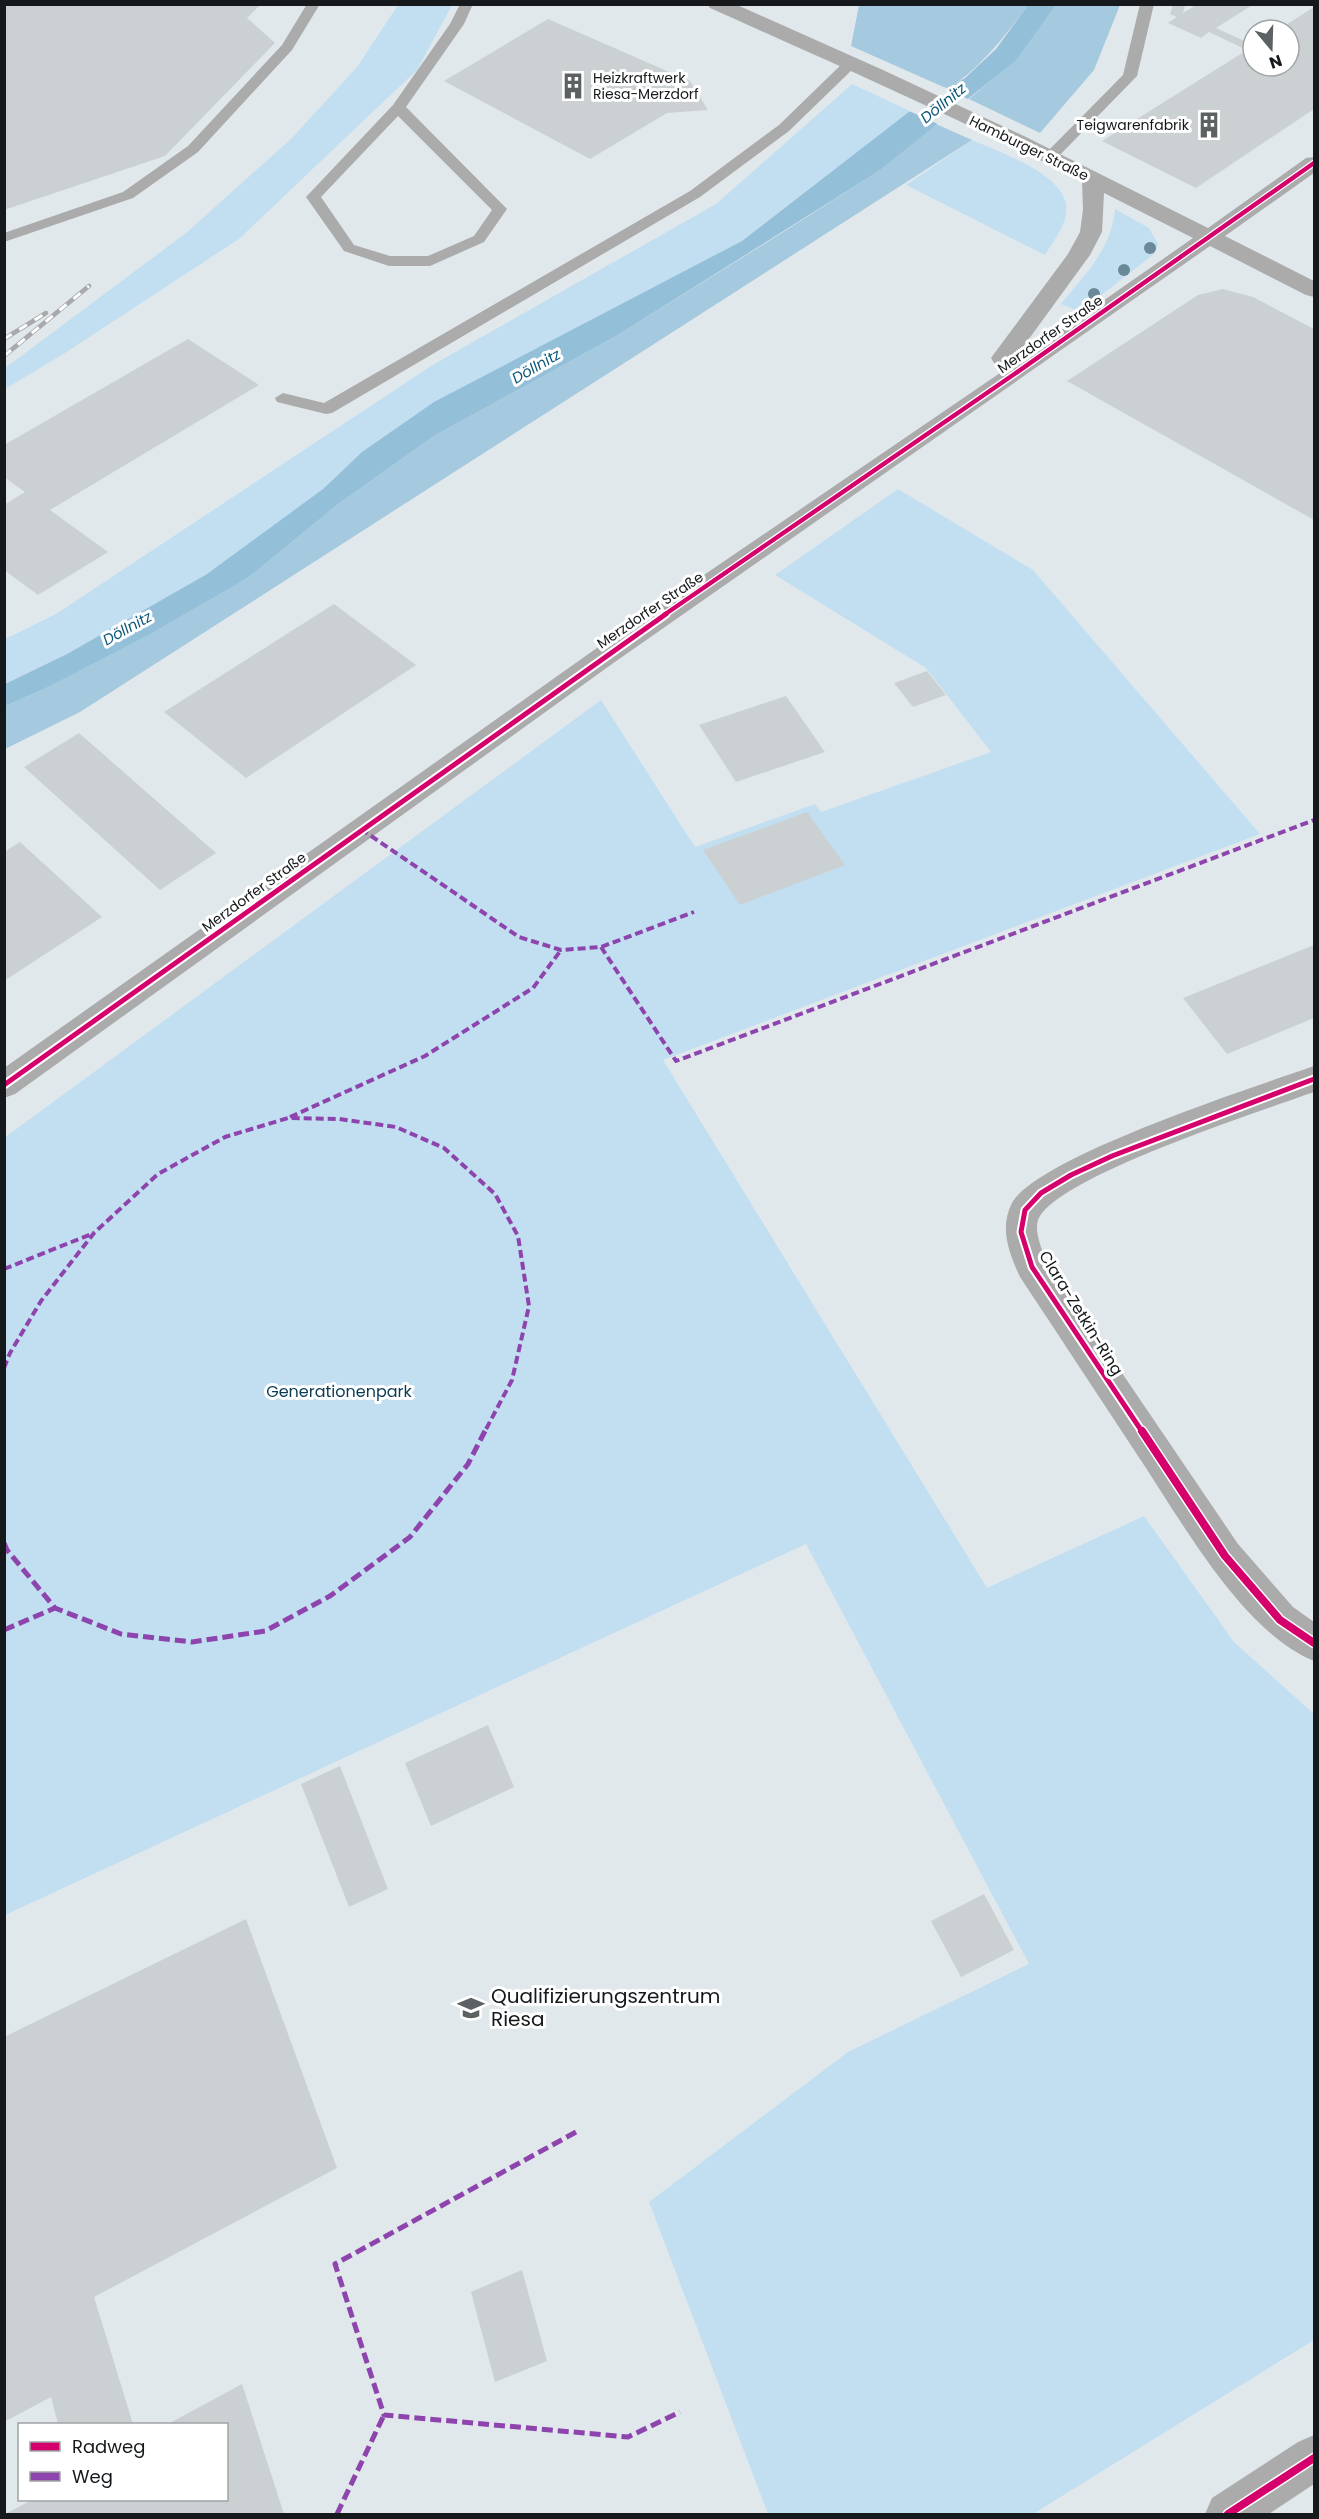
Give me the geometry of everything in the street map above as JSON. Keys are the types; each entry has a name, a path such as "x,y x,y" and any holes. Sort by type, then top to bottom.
{"street":[{"name":"Hamburger Straße","path":"717,4 876,74 1019,141 1314,290"},
{"name":"Merzdorfer Straße","path":"4,1085 603,657 1013,375 1314,163"},
{"path":"1013,375 1004,358 1079,255 1090,232 1094,210 1093,180"},
{"name":"Clara-Zetkin-Ring","path":"1314,1079 1101,1160 1051,1185 1025,1210 1020,1236 1032,1267 1225,1556 1280,1620 1314,1643"},
{"path":"1228,2514 1314,2458"}],"lane":[{"path":"4,238 128,195 193,149 287,47 314,4"},
{"path":"398,108 500,209 479,239 430,261 389,261 349,248 313,197 398,108 457,24 467,4"},
{"path":"1050,158 1130,76 1147,4"},
{"path":"283,398 326,409 695,194 784,128 851,63"}],"green space":[{"path":"398,5 452,5 417,70 239,239 65,353 5,389 5,368 186,233 291,139 357,67"},
{"path":"852,84 910,111 742,241 607,313 362,452 323,489 207,574 67,654 5,684 5,639 56,614 434,364 716,204"},
{"path":"972,140 1027,164 1053,182 1061,193 1066,204 1065,217 1060,231 1045,255 906,185"},
{"path":"1115,209 1149,228 1158,244 1155,253 1080,312 1061,304 1103,249 1113,223"},
{"name":"Generationenpark","path":"898,489 1033,570 1260,834 663,1060 987,1588 1144,1516 1234,1642 1314,1714 1314,2340 1033,2514 768,2514 649,2202 848,2052 1029,1964 806,1544 5,1915 4,1138 601,700 695,847 815,804 821,812 991,752 926,668 775,575"}],"shaded area":[{"path":"859,5 1028,5 982,61 948,89 851,46"},
{"path":"1056,5 1120,5 1094,70 1040,133 969,99 1016,59"},
{"path":"936,124 972,140 80,712 5,749 5,706 42,690 249,577 337,505 434,436 618,335 879,171"}],"water":[{"name":"Döllnitz","path":"1028,5 1056,5 1016,60 879,171 618,335 434,436 337,505 249,577 148,635 42,690 5,706 5,684 67,654 207,574 323,489 362,452 434,402 742,241 910,111 965,78 996,49"}],"pier":[{"path":"944,87 972,101 940,125 907,110"}],"building":[{"path":"4,4 261,4 247,18 275,43 165,156 4,210"},
{"name":"Teigwarenfabrik","path":"1198,4 1254,4 1216,28 1241,39 1241,47 1209,32 1201,38 1168,23 1177,17 1170,14 1173,5 1185,5 1183,13"},
{"name":"Teigwarenfabrik","path":"1314,7 1314,109 1196,188 1102,141 1241,54 1241,78 1301,78 1301,18 1297,18"},
{"name":"Heizkraftwerk Riesa-Merzdorf","path":"548,19 690,81 708,110 667,113 590,159 444,81"},
{"path":"1223,289 1253,297 1314,329 1314,520 1067,381 1198,295"},
{"path":"188,339 259,385 50,510 108,552 38,595 4,570 4,505 25,492 4,477 4,445"},
{"path":"334,604 416,665 246,778 164,712"},
{"path":"927,671 946,695 913,707 894,683"},
{"path":"786,696 825,752 736,782 699,725"},
{"path":"79,733 216,853 160,890 24,767"},
{"path":"807,812 845,865 740,905 703,850"},
{"path":"20,842 102,917 4,981 4,852"},
{"path":"1314,945 1314,1018 1227,1054 1183,998"},
{"path":"488,1725 514,1787 431,1826 405,1763"},
{"path":"340,1766 388,1889 349,1907 301,1784"},
{"path":"984,1894 1014,1950 961,1977 931,1921"},
{"path":"246,1919 337,2168 94,2297 133,2423 58,2423 51,2397 4,2422 4,2037"},
{"path":"522,2270 547,2361 495,2382 471,2292"},
{"path":"242,2384 284,2514 5,2514 30,2501 228,2501 228,2423 170,2423"}],"railway":[{"path":"4,356 89,286"},
{"path":"4,339 46,313"}],"marked path":[{"path":"601,947 676,1061 1314,820"},
{"path":"361,829 519,937 561,950 601,947 694,912"},
{"path":"290,1117 425,1056 533,988 561,950"},
{"path":"4,1368 10,1353 41,1301 94,1233 158,1174 225,1137 288,1118 339,1119 396,1127 444,1148 495,1194 518,1236 529,1306 512,1380 468,1464 410,1537 330,1596 265,1631 192,1642 121,1634 55,1608 7,1550 4,1543"},
{"path":"4,1269 94,1233"},
{"path":"4,1630 55,1608"},
{"path":"576,2132 335,2264 384,2415 628,2437 680,2412"},
{"path":"337,2514 384,2415"}],"cycle path":[{"path":"4,1085 603,657 1013,375 1314,163"},
{"path":"1314,1079 1205,1118 1071,1175 1041,1193 1025,1210 1021,1224 1021,1232 1032,1267 1225,1556 1280,1620 1314,1643"},
{"path":"1228,2514 1314,2458"}],"place":[{"name":"Heizkraftwerk Riesa-Merzdorf","path":"573,86"},
{"name":"Teigwarenfabrik","path":"1209,125"},
{"name":"Qualifizierungszentrum Riesa","path":"471,2008"}]}
